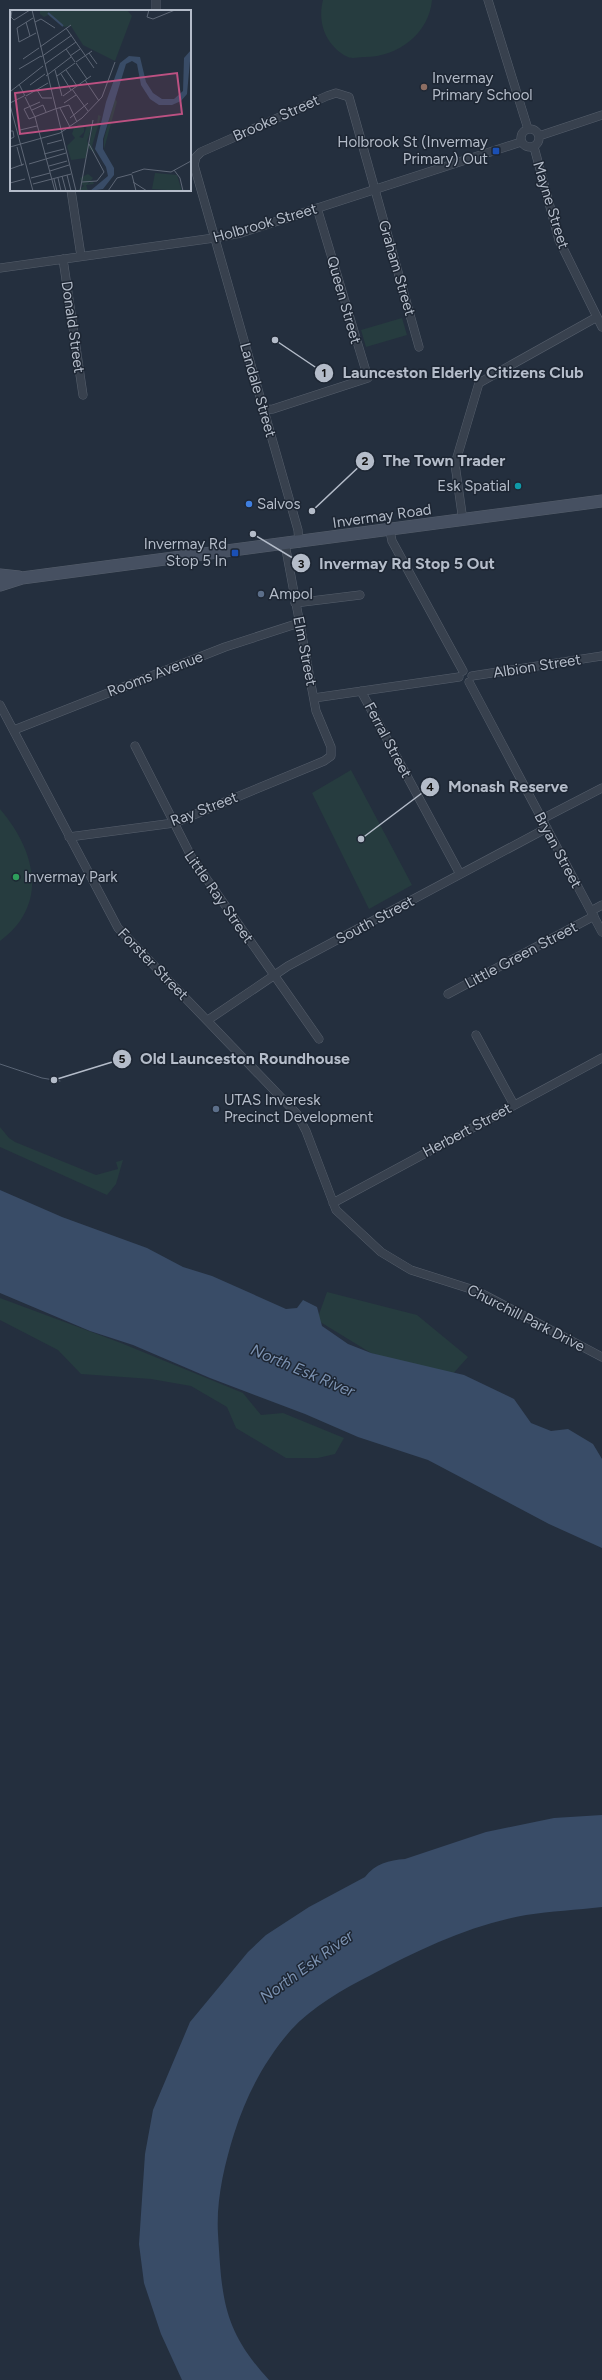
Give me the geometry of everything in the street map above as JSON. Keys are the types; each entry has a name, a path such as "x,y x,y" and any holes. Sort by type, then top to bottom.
{"main road":[{"name":"Invermay Road","path":"0,585 22,578 390,531 602,501"},
{"name":"Invermay Road","path":"0,576 22,578"}],"street":[{"path":"488,0 528,129"},
{"name":"Brooke Street","path":"214,238 194,165 196,157 201,152 336,93 349,96 353,106 359,139 374,189"},
{"path":"539,136 602,115"},
{"path":"528,129 534,130 539,136 538,144 534,147 528,148 522,142 521,136 528,129"},
{"name":"Holbrook Street","path":"0,268 241,233 522,142"},
{"name":"Mayne Street","path":"534,147 559,240 602,327"},
{"name":"Graham Street","path":"374,189 419,347"},
{"path":"71,191 81,256"},
{"name":"Queen Street","path":"263,410 368,378 317,208"},
{"name":"Landale Street","path":"214,238 298,530 299,543"},
{"name":"Donald Street","path":"63,259 83,395"},
{"path":"463,521 455,464 479,383 597,317"},
{"path":"390,531 392,540 461,674 463,683 470,679"},
{"name":"Elm Street","path":"285,544 314,698 321,725 331,747 331,756"},
{"path":"295,603 360,594"},
{"name":"Rooms Avenue","path":"14,730 225,647 299,623"},
{"name":"Albion Street","path":"470,679 602,656"},
{"path":"314,698 461,674"},
{"name":"Bryan Street","path":"470,679 602,932"},
{"name":"Ferral Street","path":"361,691 460,874"},
{"name":"Forster Street","path":"0,704 118,928 297,1114 311,1143 333,1203"},
{"name":"Little Ray Street","path":"135,746 192,858 319,1039"},
{"name":"Ray Street","path":"69,837 174,823 324,761 331,756"},
{"path":"542,819 602,788"},
{"name":"South Street","path":"208,1020 274,975 547,828"},
{"name":"Little Green Street","path":"448,994 592,914 602,905"},
{"path":"476,1035 514,1105"},
{"name":"Herbert Street","path":"333,1203 602,1058"},
{"name":"Churchill Park Drive","path":"333,1203 345,1220 381,1252 400,1265 423,1275 477,1291 602,1357"}],"green space":[{"path":"323,0 432,0 430,12 425,23 409,42 388,53 376,56 350,58 334,47 325,33 321,17"},
{"path":"402,318 407,335 366,347 361,330"},
{"path":"351,770 412,885 369,909 312,793"},
{"name":"Invermay Park","path":"0,809 22,842 29,859 32,876 31,894 26,911 16,926 0,941"},
{"path":"0,1127 9,1138 15,1142 96,1175 118,1169 116,1162 123,1160 116,1184 107,1195 0,1147"},
{"path":"327,1292 417,1315 468,1357 450,1377 371,1353 317,1320"},
{"path":"0,1298 121,1343 243,1393 261,1415 283,1413 344,1438 335,1454 318,1458 286,1458 236,1428 227,1407 191,1386 151,1379 81,1374 58,1350 0,1320"}],"water":[{"name":"North Esk River","path":"0,1190 62,1217 147,1248 183,1267 212,1276 286,1309 297,1308 303,1300 317,1307 322,1326 348,1344 371,1353 464,1375 514,1399 531,1423 551,1431 568,1429 593,1444 602,1459 602,1548 549,1524 428,1460 358,1437 305,1414 210,1378 133,1345 90,1331 0,1293"},
{"name":"North Esk River","path":"602,1815 602,1907 545,1912 506,1919 485,1925 427,1947 360,1980 318,2006 291,2030 272,2054 250,2093 239,2120 230,2146 224,2171 218,2209 221,2277 228,2313 242,2345 269,2380 182,2380 161,2334 144,2283 139,2244 145,2154 153,2110 190,2022 248,1952 266,1935 309,1907 365,1877 378,1866 393,1860 405,1859 486,1832 554,1818"}],"tram line":[{"path":"0,1064 42,1078 60,1081"}],"place":[{"name":"Invermay Primary School","path":"424,87"},
{"name":"Holbrook St (Invermay Primary) Out","path":"496,151"},
{"name":"Launceston Elderly Citizens Club","path":"275,340"},
{"name":"Esk Spatial","path":"518,486"},
{"name":"Salvos","path":"249,504"},
{"name":"The Town Trader","path":"312,511"},
{"name":"Invermay Rd Stop 5 Out","path":"253,534"},
{"name":"Invermay Rd Stop 5 In","path":"235,553"},
{"name":"Ampol","path":"261,594"},
{"name":"Monash Reserve","path":"361,839"},
{"name":"Invermay Park","path":"16,877"},
{"name":"Old Launceston Roundhouse","path":"54,1080"},
{"name":"UTAS Inveresk Precinct Development","path":"216,1109"}]}
